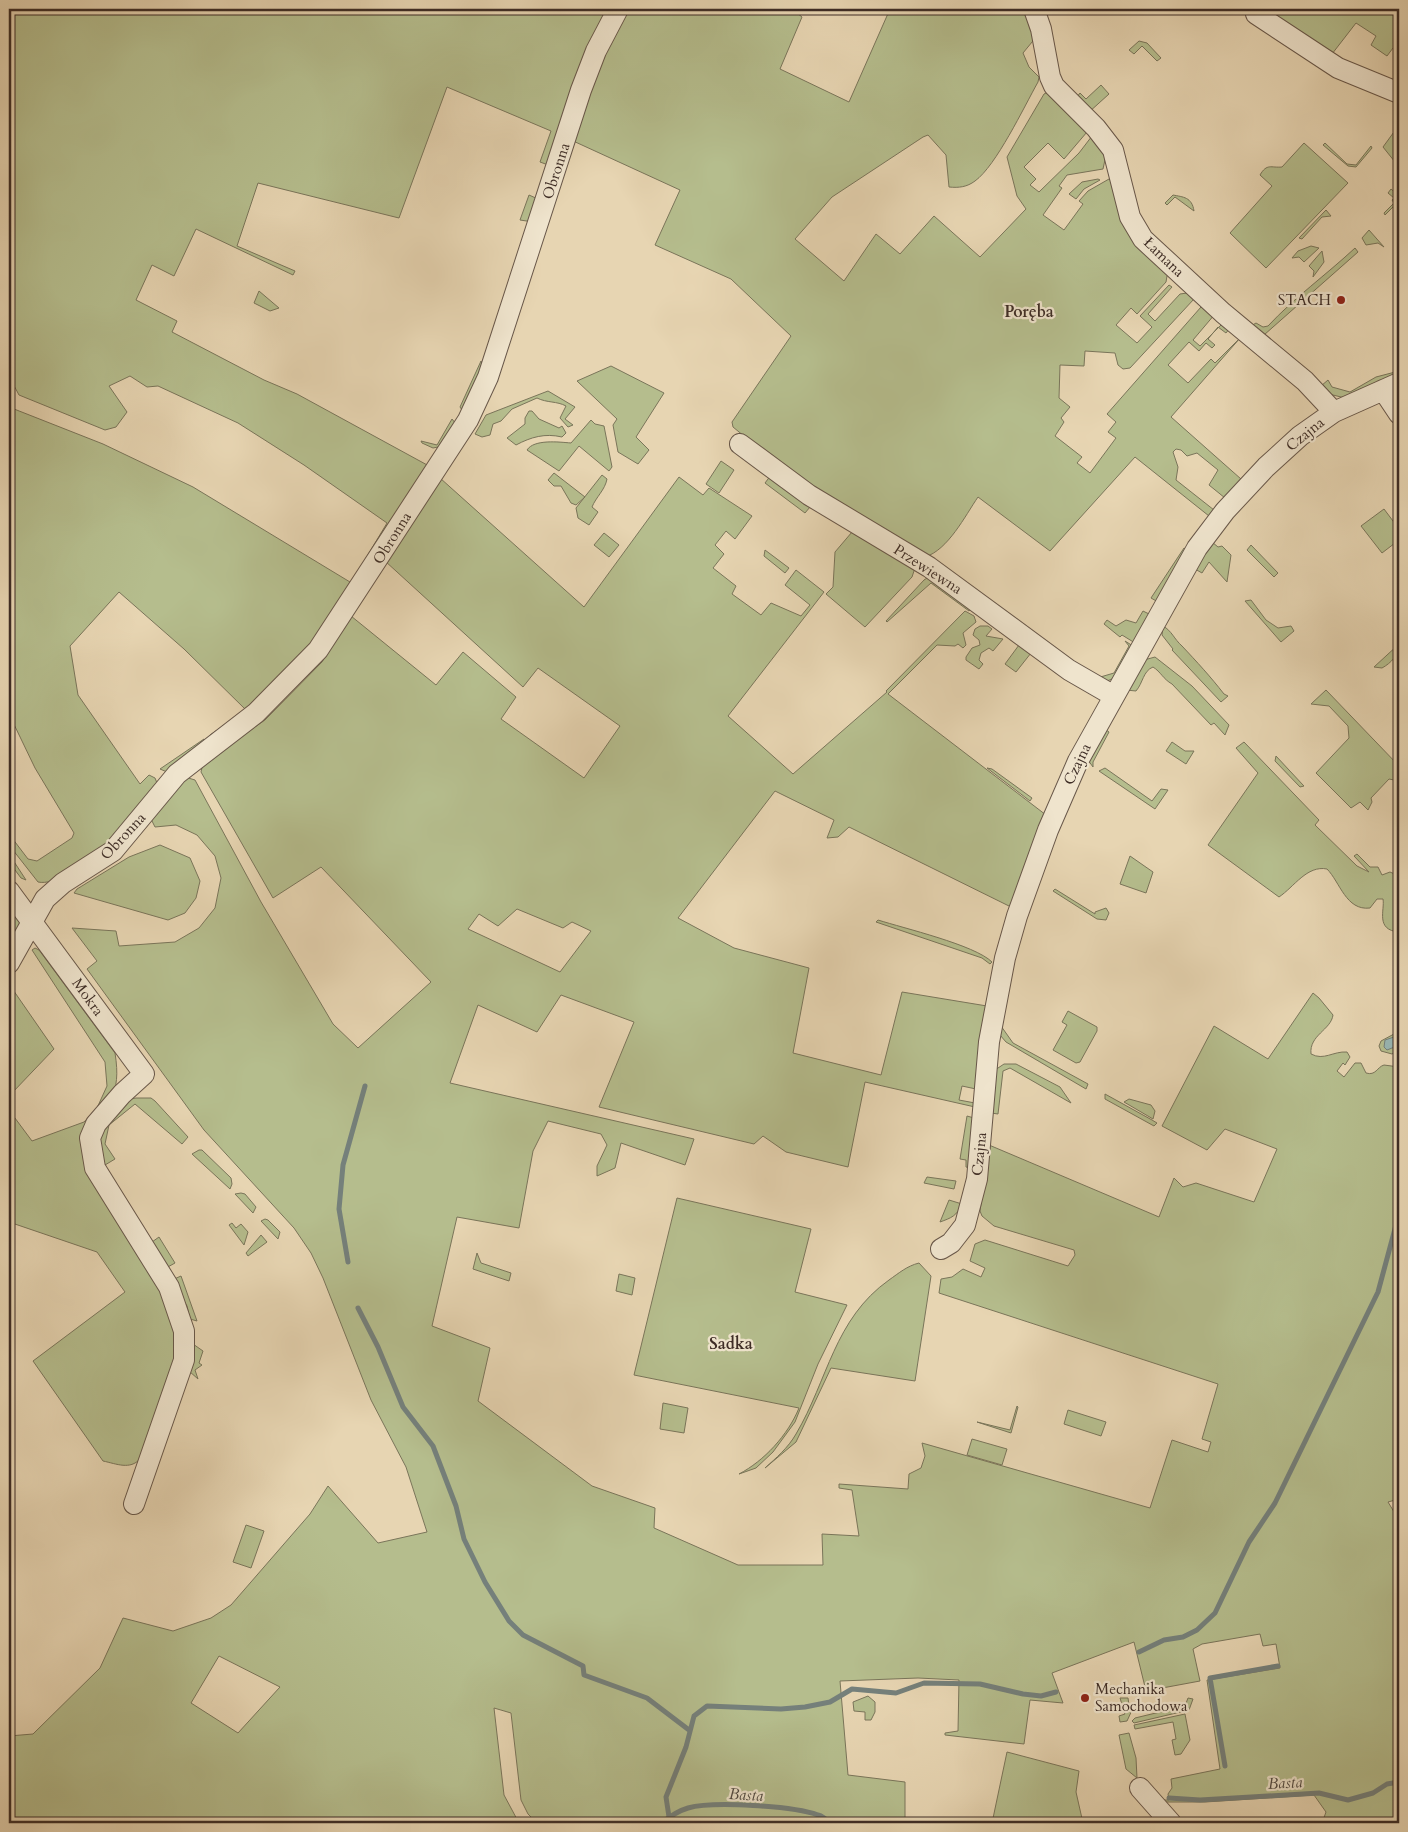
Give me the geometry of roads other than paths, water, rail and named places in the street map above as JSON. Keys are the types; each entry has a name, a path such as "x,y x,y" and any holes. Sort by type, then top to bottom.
{"street":[{"name":"Obronna","path":"9,963 45,898 63,883 113,851 177,774 256,712 318,650 459,434 479,401 488,377 583,83 596,51 618,9"},
{"name":"Łamana","path":"1034,9 1041,29 1050,77 1054,86 1096,128 1112,150 1130,217 1143,239 1223,313 1304,381 1334,412"},
{"path":"1256,14 1338,68 1399,93"},
{"name":"Czajna","path":"941,1250 951,1243 965,1225 975,1189 989,1042 1005,958 1017,916 1064,791 1078,761 1210,529 1241,492 1300,436 1334,412 1391,386"},
{"path":"1391,386 1399,414"},
{"name":"Przewiewna","path":"740,444 809,495 929,568 1069,670 1114,696"},
{"name":"Mokra","path":"9,891 144,1074 122,1094 96,1124 90,1138 95,1168 169,1287 184,1331 184,1360 134,1504"},
{"path":"1140,1788 1157,1804 1171,1823"}],"water":[{"path":"1397,1029 1399,1029 1397,1046 1387,1050 1384,1047 1385,1040 1394,1037"}],"waterway":[{"path":"348,1262 339,1209 343,1165 365,1086"},
{"path":"1139,1652 1164,1640 1183,1637 1197,1630 1215,1613 1249,1542 1275,1503 1378,1292 1399,1214"},
{"path":"358,1308 378,1347 403,1407 433,1446 456,1506 464,1539 485,1582 509,1621 523,1635 583,1666 584,1675 647,1698 689,1730"},
{"path":"1225,1766 1210,1678 1278,1666"},
{"path":"669,1817 666,1797 686,1747 694,1716 707,1706 781,1709 805,1707 830,1702 852,1689 896,1693 924,1683 980,1684 1023,1694 1041,1696 1056,1692"},
{"name":"Basta","path":"1169,1798 1200,1800 1319,1793 1348,1800 1373,1793 1387,1784 1399,1782"},
{"name":"Basta","path":"662,1823 674,1814 688,1808 715,1805 791,1809 821,1816 830,1823"}],"place":[{"name":"STACH","path":"1341,300"},
{"name":"Mechanika Samochodowa","path":"1085,1698"}],"district":[{"name":"Poręba","path":"1029,311"},
{"name":"Sadka","path":"731,1343"}]}
